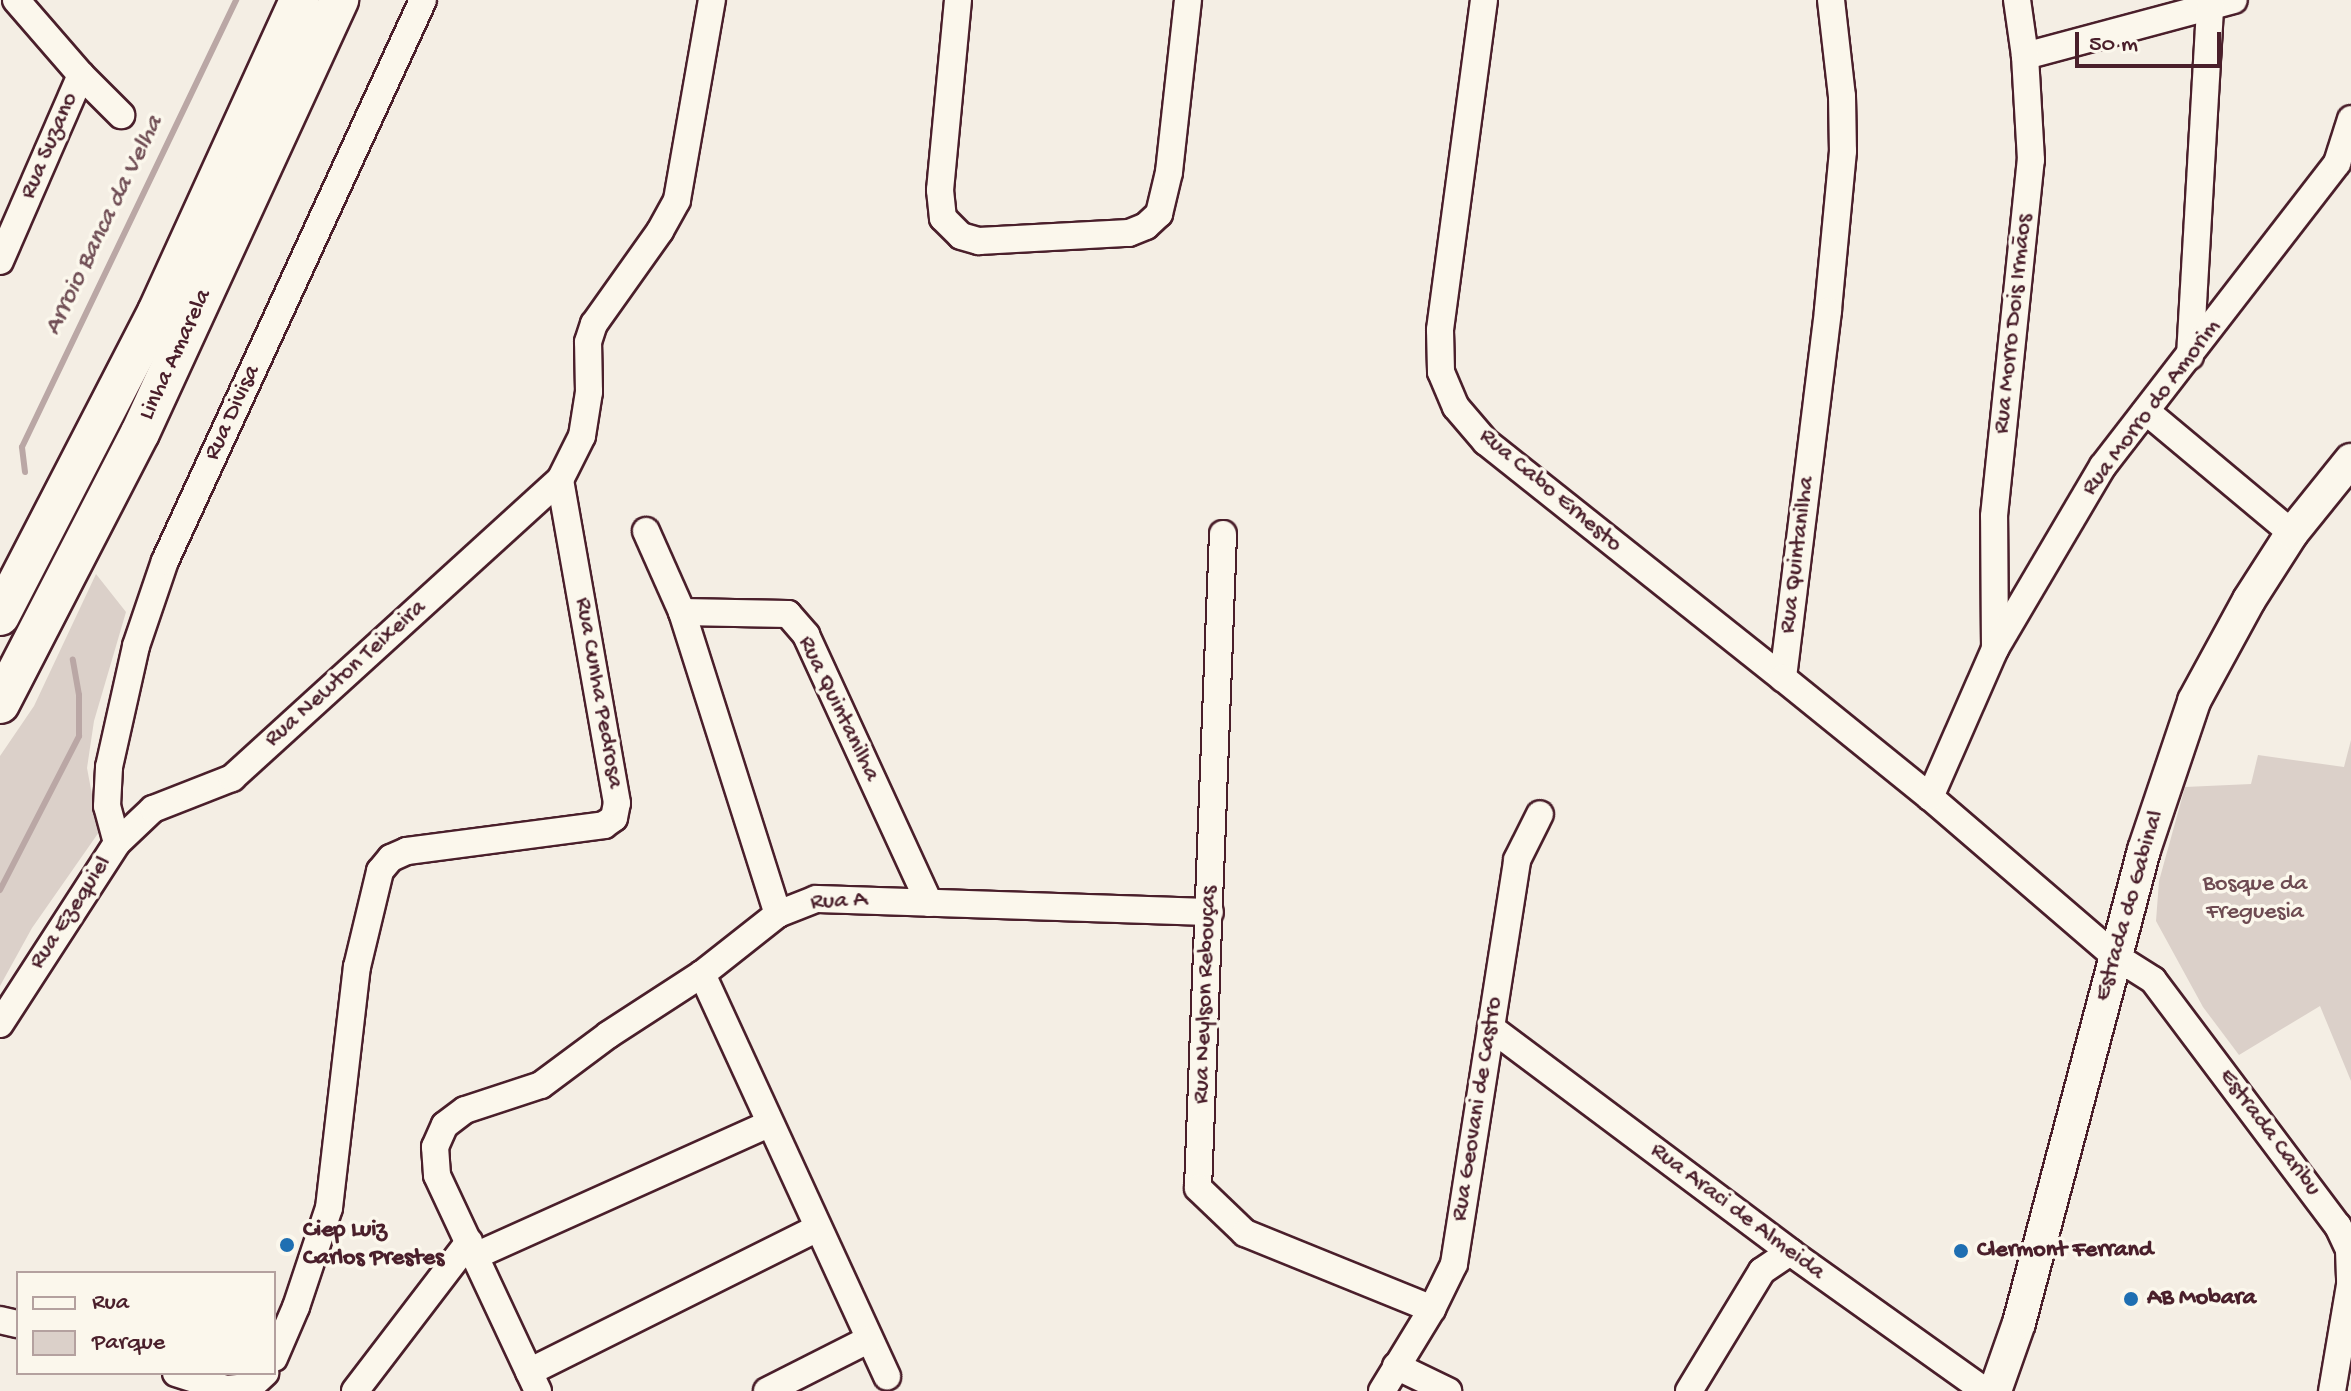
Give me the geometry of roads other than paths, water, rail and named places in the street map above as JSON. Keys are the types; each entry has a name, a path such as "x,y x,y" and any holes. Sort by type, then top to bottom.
{"highway":[{"name":"Linha Amarela","path":"0,616 157,312 299,0"},
{"name":"Linha Amarela","path":"0,704 140,433 339,0"}],"main road":[{"name":"Estrada do Gabinal","path":"1995,1391 2019,1323 2144,850 2194,701 2249,600 2292,533 2351,460"}],"street":[{"name":"Rua Suzano","path":"16,0 81,75 121,115"},
{"name":"Rua Divisa","path":"117,843 107,806 109,767 136,646 165,561 423,0"},
{"path":"560,480 582,436 589,392 588,342 594,324 660,231 677,200 712,0"},
{"path":"958,0 940,190 943,218 961,236 979,241 1129,233 1146,226 1159,214 1169,172 1188,0"},
{"name":"Rua Cabo Ernesto","path":"1484,0 1440,330 1441,372 1456,407 1486,442 1783,678"},
{"name":"Rua Quintanilha","path":"1783,678 1828,311 1843,151 1842,96 1831,0"},
{"name":"Rua Morro Dois Irmãos","path":"1995,649 1994,516 2031,160 2025,56 2017,0"},
{"path":"2025,56 2222,3 2190,356"},
{"name":"Rua Suzano","path":"0,261 81,75"},
{"name":"Rua Morro do Amorim","path":"1930,797 1995,649 2103,466 2337,163 2351,119"},
{"path":"2146,411 2292,533"},
{"name":"Rua Newton Teixeira","path":"117,843 153,809 232,778 560,480"},
{"name":"Rua Cunha Pedrosa","path":"276,1353 296,1307 329,1208 357,967 380,871 391,858 407,851 604,825 614,818 617,803 560,480"},
{"name":"Rua A","path":"646,531 682,612 778,914 816,899 1210,912"},
{"name":"Rua Neylson Rebouças","path":"1223,534 1198,1188 1245,1233 1432,1309"},
{"name":"Rua Quintanilha","path":"682,612 788,614 806,635 929,903"},
{"path":"1783,678 1930,797 2115,956"},
{"name":"Rua Geovani de Castro","path":"1382,1391 1432,1309 1454,1264 1517,860 1540,814"},
{"name":"Rua Ezequiel","path":"0,1024 117,843"},
{"path":"778,914 702,974 608,1035 541,1085 465,1110 445,1125 435,1147 437,1175 533,1381 818,1228"},
{"name":"Estrada Caribu","path":"2115,956 2153,980 2338,1226 2349,1250 2350,1285 2332,1391"},
{"path":"702,974 887,1377"},
{"name":"Rua Araci de Almeida","path":"1491,1028 1790,1252 1985,1391"},
{"path":"355,1391 472,1249 769,1124"},
{"path":"1759,1229 1762,1271"},
{"path":"1689,1391 1762,1271 1790,1252"},
{"path":"767,1391 868,1340"},
{"path":"1396,1366 1448,1391"},
{"path":"182,1375 226,1389 250,1387 263,1375"}],"waterway":[{"name":"Arroio Banca da Velha","path":"25,472 22,447 236,0"},
{"name":"Arroio Banca da Velha","path":"0,890 79,736 79,695 73,660"}],"place":[{"name":"Ciep Luiz Carlos Prestes","path":"287,1245"},
{"name":"Clermont Ferrand","path":"1961,1251"},
{"name":"AB Mobara","path":"2131,1299"}],"park label":[{"name":"Bosque da Freguesia","path":"2255,899"}]}
